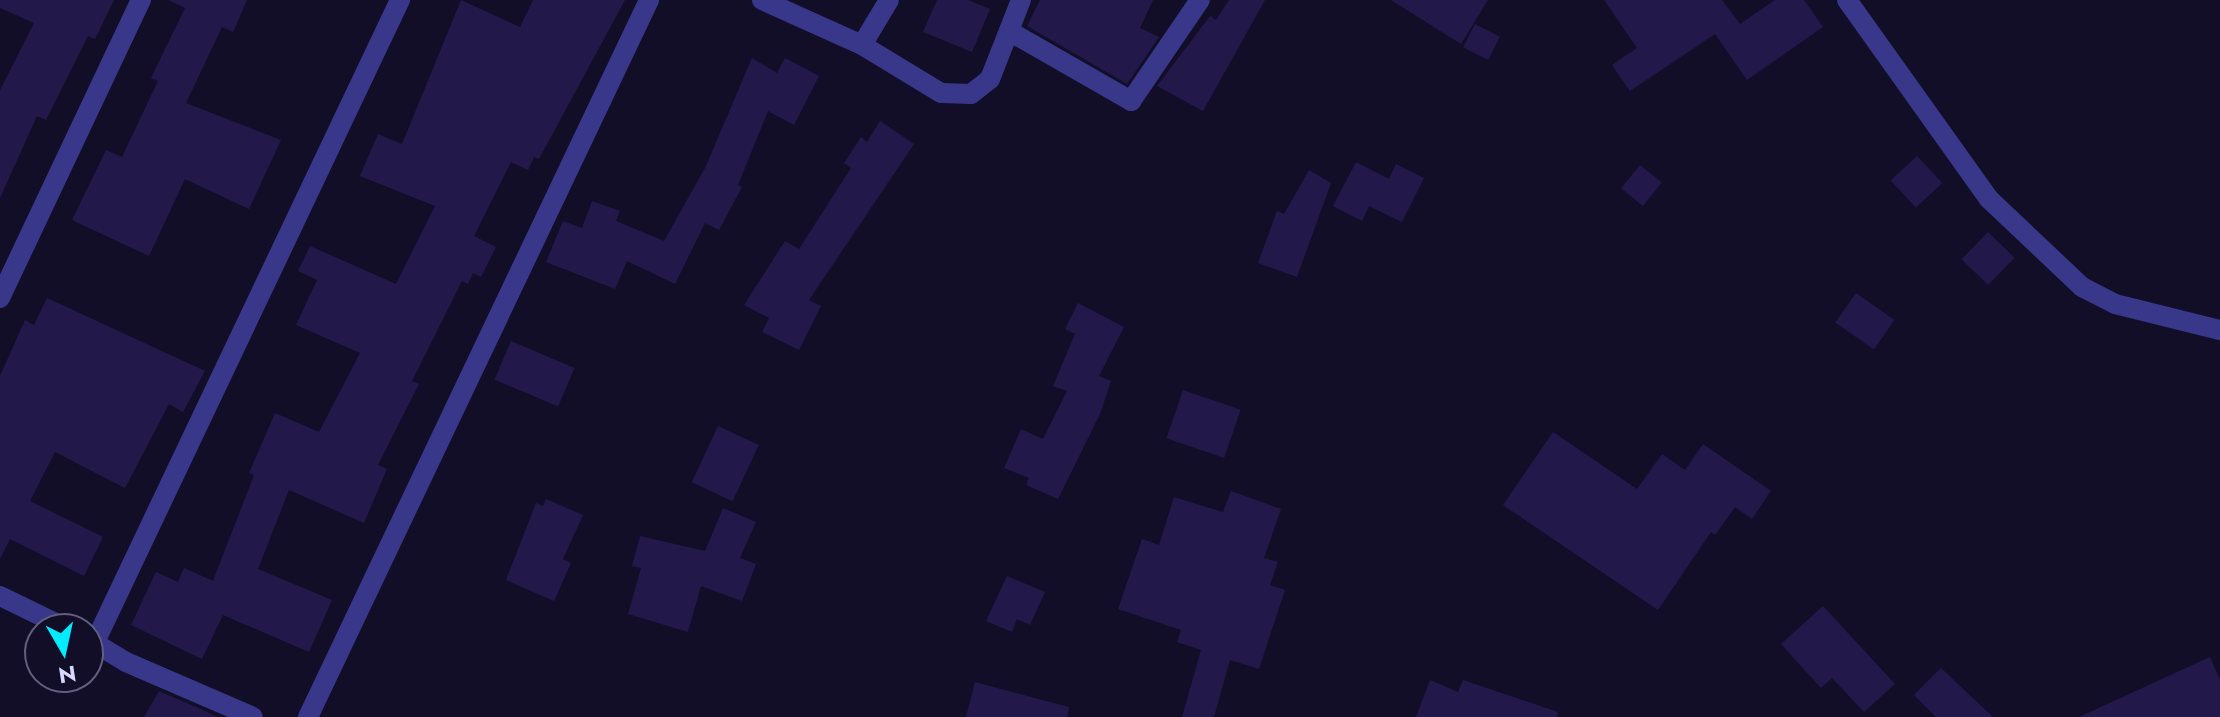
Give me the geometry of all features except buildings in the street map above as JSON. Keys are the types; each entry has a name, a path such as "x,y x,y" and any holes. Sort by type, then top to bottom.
{"street":[{"path":"0,298 141,0"},
{"path":"104,616 400,0"},
{"path":"308,717 649,0"},
{"path":"762,0 862,45 941,93 971,94 990,79 1021,0"},
{"path":"862,45 889,0"},
{"path":"1009,31 1131,101 1200,0"},
{"path":"1847,0 1989,199 2082,287 2115,304 2220,330"},
{"path":"0,596 35,613"},
{"path":"104,648 126,662 253,717"}]}
